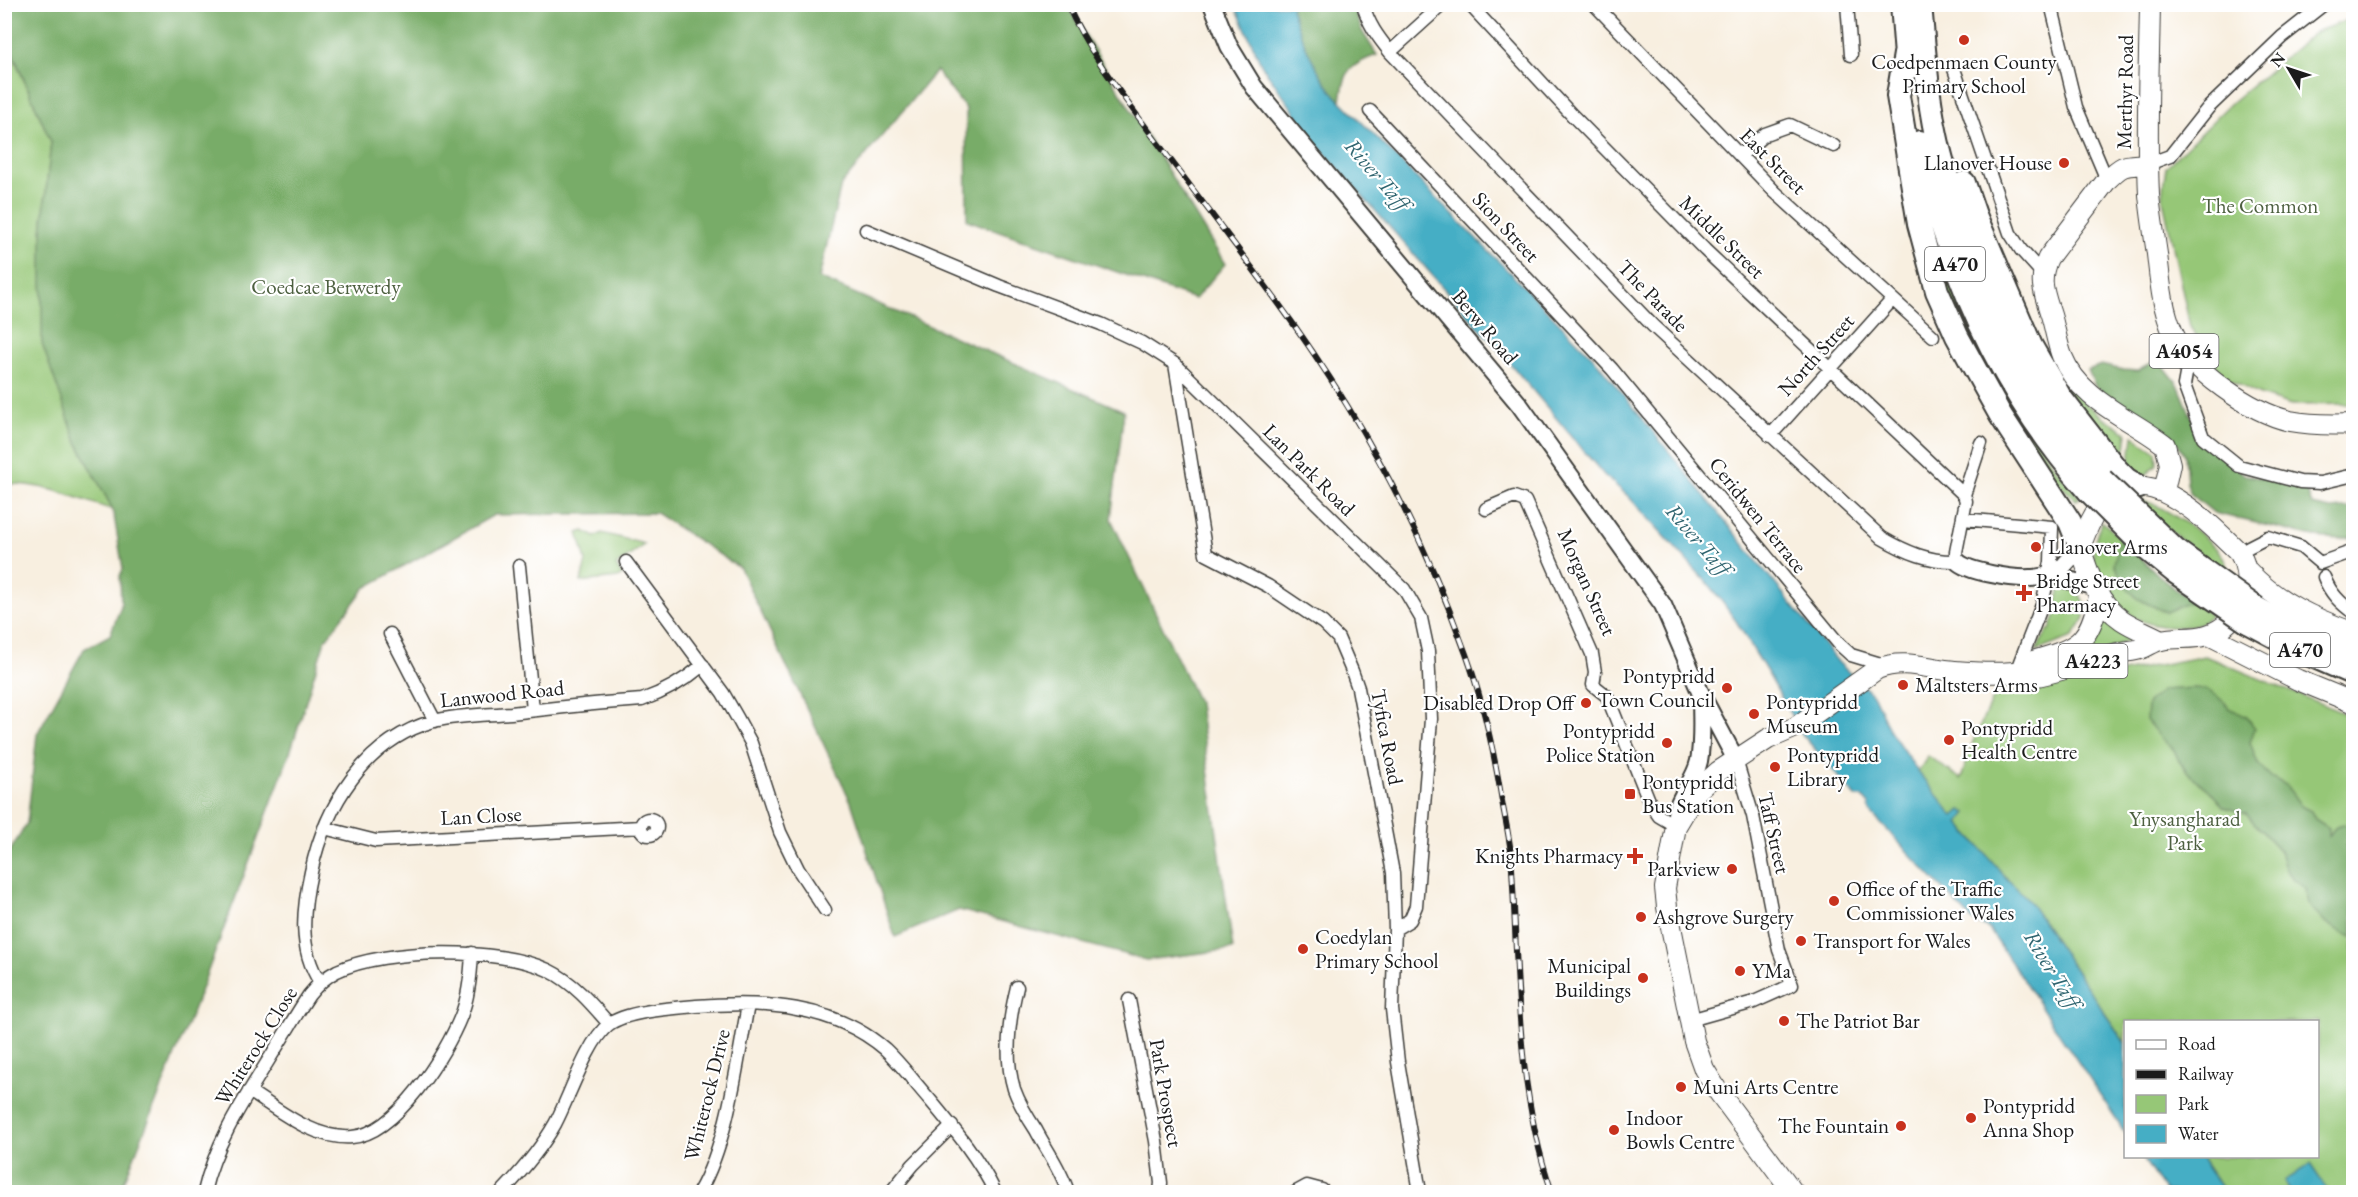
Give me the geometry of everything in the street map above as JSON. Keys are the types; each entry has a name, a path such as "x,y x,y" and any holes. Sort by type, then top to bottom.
{"highway":[{"name":"A470","path":"1902,4 1905,54 1921,145 1948,247 1986,337 2017,394 2068,467 2095,485"},
{"name":"A470","path":"1920,4 1936,136 1971,258 2001,328 2048,412 2095,485 2139,542 2175,572 2252,615 2307,654 2354,674"},
{"path":"1905,54 1898,96 1919,224 1937,291 1957,336 2001,416 2070,522 2080,547"},
{"path":"1936,136 1959,171 1975,215 2031,346 2060,397 2116,469 2139,487"},
{"name":"A470","path":"2252,615 2301,632 2354,655"}],"main road":[{"name":"Berw Road","path":"1212,4 1229,46 1254,87 1519,404 1663,605 1701,694 1736,760"},
{"name":"Merthyr Road","path":"2041,272 2048,258 2118,168 2127,164 2148,164 2150,4"},
{"name":"A4054","path":"2148,164 2163,305 2173,333 2189,358 2226,389 2272,415 2290,421 2307,423 2354,424"},
{"path":"2041,272 2043,289 2062,356 2076,379 2101,403 2165,445 2170,464 2164,491"},
{"path":"2053,575 2073,557 2094,515 2113,494 2139,487 2164,491 2179,500 2239,552 2248,571 2272,593 2308,614 2354,633"},
{"path":"2080,547 2096,591 2109,608 2125,622 2161,640 2209,634 2227,623 2246,594 2248,571"},
{"path":"1957,561 1963,566 1982,572 2027,578 2053,575 2096,591"},
{"name":"A4223","path":"2020,672 2030,662 2067,650 2085,638 2091,627 2096,591"},
{"path":"2209,634 2298,680 2354,704"},
{"name":"A4223","path":"1882,668 1912,663 1953,671 2020,672 2033,677 2060,672 2140,649 2161,640"},
{"path":"1793,1192 1704,1069 1694,1041 1665,888 1676,826 1697,790 1719,771 1768,739 1796,726 1882,668"},
{"name":"Berw Road","path":"1676,826 1674,815 1677,805 1699,761 1701,694"}],"street":[{"name":"The Parade","path":"1363,4 1367,19 1390,52 1653,326 1770,436 1882,538 1901,549 1925,558 1957,561"},
{"path":"1390,52 1443,4"},
{"name":"Middle Street","path":"1469,4 1572,115 1702,247 1961,491"},
{"name":"East Street","path":"1594,4 1776,193 1933,336"},
{"path":"1847,4 1851,55"},
{"path":"2051,4 2076,108 2107,180"},
{"path":"2148,164 2170,156 2208,108 2282,37 2323,5"},
{"path":"1954,69 2010,233 2020,250 2041,272"},
{"name":"Sion Street","path":"1370,111 1612,369"},
{"path":"1740,156 1765,134 1790,125 1834,146"},
{"name":"Lan Park Road","path":"866,230 999,286 1101,324 1142,343 1175,364 1404,590 1421,618 1428,651 1431,719 1416,906 1410,920 1395,929"},
{"name":"North Street","path":"1770,436 1892,300"},
{"path":"2189,358 2184,385 2203,437 2239,466 2300,482 2320,483 2354,475"},
{"name":"Tyfica Road","path":"1175,364 1206,554 1268,586 1323,622 1338,638 1358,688 1393,873 1395,929 1392,1009 1398,1062 1420,1192"},
{"name":"Ceridwen Terrace","path":"1612,369 1839,644 1851,655 1882,668"},
{"path":"1957,561 1956,552 1966,501 1961,491 1981,443"},
{"name":"Morgan Street","path":"1486,509 1514,497 1525,501 1592,654 1593,685 1607,696 1650,803 1659,816 1676,826"},
{"path":"1963,519 2052,527 2053,575 2020,672"},
{"path":"2239,552 2268,537 2301,547 2320,563 2354,550"},
{"path":"626,562 723,693 747,735 780,832 798,869 825,910"},
{"path":"519,566 533,710"},
{"path":"2324,577 2335,597 2354,613"},
{"path":"390,634 435,721"},
{"name":"Lanwood Road","path":"320,982 309,958 305,939 304,918 313,862 333,804 367,761 403,735 435,721 642,700 662,693 685,680 703,665"},
{"name":"Taff Street","path":"1690,1020 1754,1002 1791,985 1779,950 1752,816 1736,760"},
{"name":"Lan Close","path":"324,828 376,841 641,827"},
{"path":"249,1091 315,1131 350,1137 366,1135 380,1128 402,1108 452,1038 470,988 472,954"},
{"name":"Whiterock Close","path":"204,1192 221,1140 249,1091 298,1012 320,982 336,972 366,962 412,956 472,954 528,962 550,971 571,984 609,1024"},
{"path":"1017,987 1011,1013 1008,1052 1014,1089 1054,1159 1068,1192"},
{"name":"Park Prospect","path":"1129,1000 1156,1141 1160,1192"},
{"path":"502,1192 554,1126 590,1050 599,1034 609,1024 623,1017 683,1007 720,1004 805,1009 848,1024 887,1051 970,1149 995,1192"},
{"name":"Whiterock Drive","path":"699,1192 714,1157 724,1124 748,1005"},
{"path":"891,1192 913,1165 952,1126"},
{"path":"1296,1192 1306,1186 1324,1192"}],"green space":[{"name":"Coedcae Berwerdy","path":"5,4 1067,5 1225,264 1195,299 967,220 966,109 936,71 841,185 819,278 1124,411 1111,519 1199,704 1233,949 1146,960 959,910 895,937 851,802 740,568 656,513 494,515 365,588 325,640 290,753 194,1008 120,1192 5,1192 5,865 7,856 27,823 37,734 84,649 110,635 121,606 120,576 123,569 113,510 76,440 42,344 42,232 51,142 5,35"},
{"path":"1293,4 1353,5 1362,31 1377,55 1360,62 1350,70 1344,83 1341,101 1323,81 1310,57 1299,33 1291,8"},
{"name":"The Common","path":"2353,18 2353,404 2291,405 2260,395 2223,377 2190,327 2162,195 2166,167 2232,102 2315,32"},
{"path":"4,35 51,142 42,232 76,440 113,510 49,489 10,484 4,464"},
{"path":"1923,204 1952,288 1984,359 2022,421 2080,498 2076,500 2057,482 2054,483 2020,433 1946,293"},
{"path":"2158,359 2178,384 2201,440 2245,475 2305,487 2312,505 2331,509 2353,507 2353,537 2340,539 2314,537 2214,513 2191,494 2187,483 2185,455 2179,445 2168,433 2095,386 2088,370 2101,365 2138,371"},
{"path":"2058,369 2080,398 2127,432 2123,467 2053,373"},
{"path":"2133,436 2156,452 2157,464 2147,474 2140,475 2129,470"},
{"path":"2136,500 2145,501 2170,513 2207,540 2223,557 2228,576 2166,528"},
{"path":"2102,521 2166,582 2211,615 2204,621 2191,626 2165,627 2141,621 2122,609 2106,590 2094,566 2094,545"},
{"path":"584,531 595,537 602,533 645,544 616,566 622,575 618,578 581,582 586,561 578,533"},
{"path":"2120,539 2166,582 2192,601 2167,612 2147,604 2134,595 2124,583 2114,564"},
{"path":"2061,584 2077,589 2085,605 2085,618 2073,637 2036,651 2050,630 2059,605 2056,604"},
{"path":"2105,620 2131,638 2101,652 2084,656 2069,656 2093,640"},
{"name":"Ynysangharad Park","path":"2205,656 2353,717 2353,1192 2224,1192 2201,1158 2319,1158 2319,1020 2124,1020 2124,1042 2026,897 2008,880 1958,822 1966,813 1954,817 1918,772 1928,756 1961,779 1972,744 1993,697"},
{"path":"2206,689 2225,702 2229,708 2247,717 2255,728 2250,742 2258,764 2271,777 2286,785 2301,806 2311,811 2315,819 2329,828 2329,836 2336,826 2344,824 2353,829 2353,841 2350,846 2345,846 2353,860 2353,938 2328,924 2316,914 2308,903 2306,889 2293,879 2285,868 2280,851 2246,814 2224,807 2209,790 2191,776 2179,761 2174,750 2146,720 2147,704 2162,690"}],"water":[{"name":"River Taff","path":"1235,5 1293,5 1291,8 1303,41 1319,73 1333,93 1593,357 1839,663 1874,696 1889,729 1918,772 1954,816 1961,810 1967,813 1959,823 2008,880 2026,897 2124,1042 2124,1131 1989,929 1973,921 1870,812 1869,805 1862,797 1856,797 1801,733 1736,621 1712,588 1628,496 1604,475 1514,368 1319,147 1262,66"},
{"path":"2143,1158 2201,1158 2224,1192 2165,1192"},
{"path":"2310,1164 2329,1192 2291,1192 2284,1182"}],"railway":[{"path":"1067,4 1108,76 1276,300 1333,383 1384,470 1429,561 1448,607 1483,708 1508,834 1524,1067 1540,1151 1552,1192"}],"place":[{"name":"Coedpenmaen County Primary School","path":"1964,40"},
{"name":"Llanover House","path":"2064,163"},
{"name":"Llanover Arms","path":"2036,547"},
{"name":"Bridge Street Pharmacy","path":"2024,593"},
{"name":"Maltsters Arms","path":"1903,685"},
{"name":"Pontypridd Town Council","path":"1727,688"},
{"name":"Disabled Drop Off","path":"1586,703"},
{"name":"Pontypridd Museum","path":"1754,714"},
{"name":"Pontypridd Health Centre","path":"1949,740"},
{"name":"Pontypridd Police Station","path":"1667,743"},
{"name":"Pontypridd Library","path":"1775,767"},
{"name":"Pontypridd Bus Station","path":"1630,794"},
{"name":"Knights Pharmacy","path":"1635,856"},
{"name":"Parkview","path":"1732,869"},
{"name":"Office of the Traffic Commissioner Wales","path":"1834,901"},
{"name":"Ashgrove Surgery","path":"1641,917"},
{"name":"Transport for Wales","path":"1801,941"},
{"name":"Coedylan Primary School","path":"1303,949"},
{"name":"YMa","path":"1740,971"},
{"name":"Municipal Buildings","path":"1643,978"},
{"name":"The Patriot Bar","path":"1784,1021"},
{"name":"Muni Arts Centre","path":"1681,1087"},
{"name":"Pontypridd Anna Shop","path":"1971,1118"},
{"name":"The Fountain","path":"1901,1126"},
{"name":"Indoor Bowls Centre","path":"1614,1130"}]}
